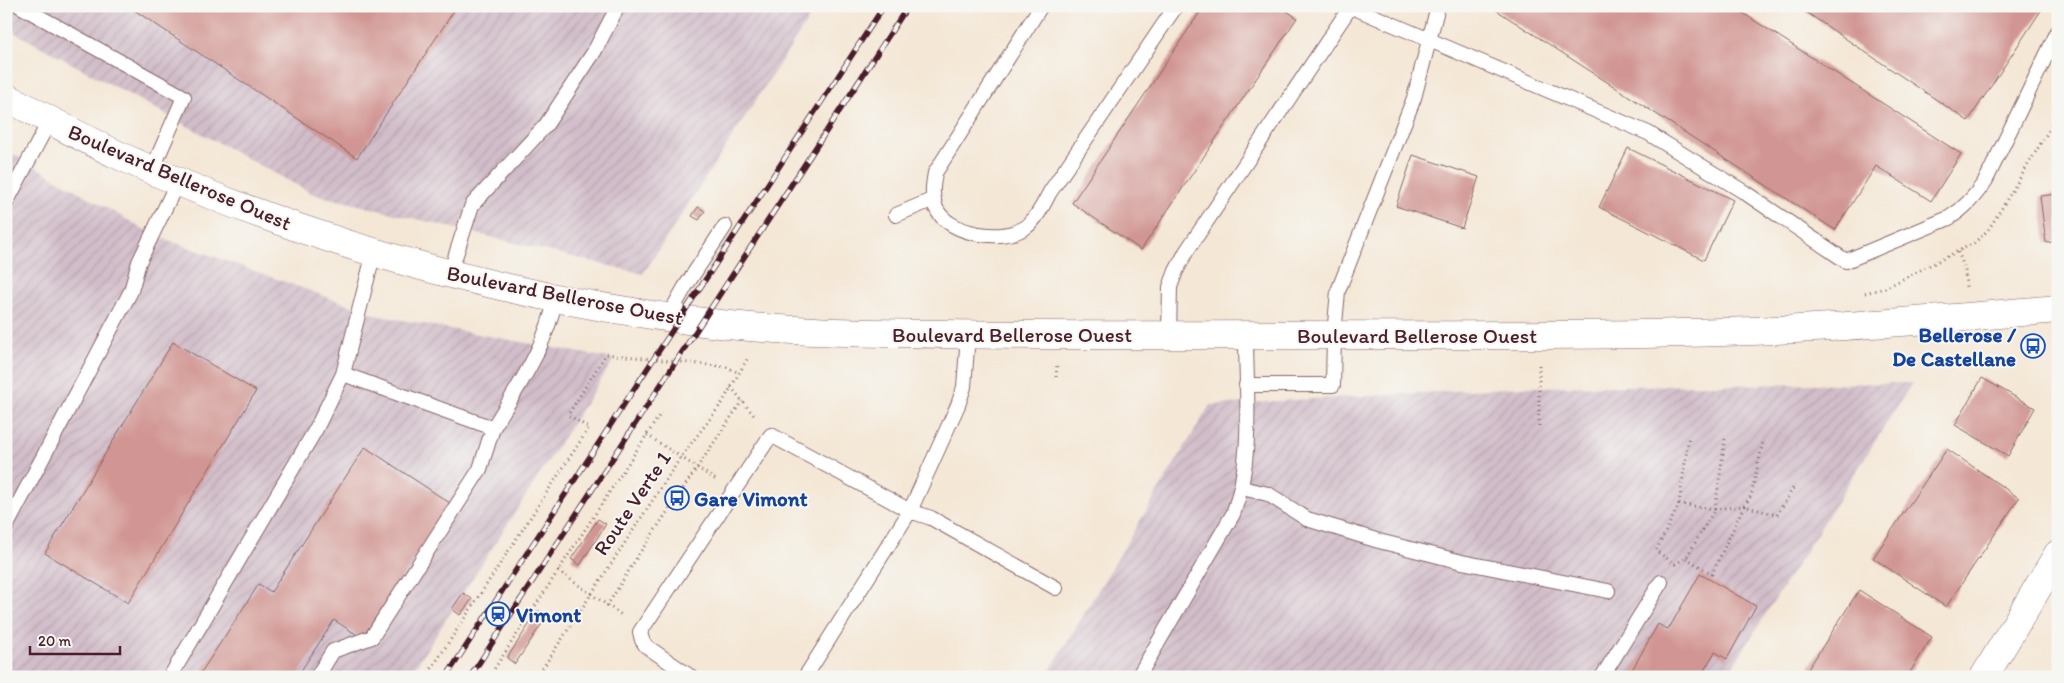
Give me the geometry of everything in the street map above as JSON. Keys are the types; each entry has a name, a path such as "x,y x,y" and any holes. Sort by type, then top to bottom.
{"street":[{"name":"Boulevard Bellerose Ouest","path":"6,98 86,140 178,181 275,220 374,252 450,273 611,309 775,329 968,335 1624,334 1769,331 2058,309"},
{"path":"1984,677 2058,554"}],"lane":[{"path":"20,6 184,96 152,170"},
{"path":"450,273 472,205 546,125 594,52 618,6"},
{"path":"1040,6 935,173 932,191 936,208 944,219 955,226 975,233 993,236 1011,234 1026,226 1035,218 1050,192 1176,6"},
{"path":"1169,335 1170,288 1186,252 1352,6 1648,133 1744,192 1846,260 1949,218 1962,210 1974,198 1986,180 2058,31"},
{"path":"1246,385 1333,385 1334,335 1338,291 1414,98 1438,6"},
{"path":"6,203 50,120"},
{"path":"6,527 131,290 139,262 178,181"},
{"path":"896,215 934,200"},
{"path":"668,317 726,226"},
{"path":"170,677 316,429 342,374 374,252"},
{"path":"318,677 333,651 372,637 480,469 493,428 539,351 551,320 556,297"},
{"path":"805,677 910,511 958,405 964,387 968,335"},
{"path":"1138,677 1233,514 1242,488 1246,464 1246,335"},
{"path":"342,374 493,428"},
{"path":"691,677 646,646 640,632 771,435 910,511 931,518 1056,588"},
{"path":"1242,488 1268,494 1307,519 1379,541 1462,562 1608,591"},
{"path":"1602,677 1662,582"}],"path":[{"path":"1889,286 1974,243 1988,230 2058,115"},
{"path":"1958,252 1965,269 1966,289"},
{"name":"Route Verte 1","path":"537,677 681,457 722,403 751,351"},
{"path":"426,677 589,428 568,415 606,354 727,367 740,373"},
{"path":"1056,377 1058,364"},
{"path":"1539,364 1539,430"},
{"path":"607,606 641,551 743,403 731,387"},
{"path":"489,677 661,412"},
{"path":"647,435 694,466"},
{"path":"1689,435 1679,504 1656,551 1675,564 1686,558 1714,509 1725,438"},
{"path":"1686,558 1712,574 1750,496 1763,442"},
{"path":"1679,504 1714,509 1744,506 1777,515 1795,485"},
{"path":"558,571 602,602"}],"shaded area":[{"path":"6,6 817,6 643,274 313,194 6,28"},
{"path":"6,150 154,235 380,316 614,359 409,677 6,677"},
{"path":"1912,383 1726,677 1046,677 1210,405 1524,387"}],"building":[{"path":"128,6 457,6 357,158"},
{"path":"1204,6 1280,6 1297,18 1141,250 1072,203"},
{"path":"1490,6 1732,6 1961,154 1931,201 1876,166 1835,230"},
{"path":"1797,6 2044,6 1968,121"},
{"path":"1628,148 1733,200 1704,260 1599,207"},
{"path":"1413,155 1479,177 1462,228 1396,206"},
{"path":"2058,194 2058,241 2046,243 2040,196"},
{"path":"698,207 705,211 699,220 692,216"},
{"path":"173,342 256,391 128,603 45,553"},
{"path":"1982,378 2035,408 2008,456 1955,425"},
{"path":"365,447 450,503 362,638 334,620 297,677 198,677 259,584 271,592"},
{"path":"1947,449 2019,498 1946,607 1873,558"},
{"path":"598,519 606,524 580,565 571,559"},
{"path":"1700,574 1756,606 1727,659 1715,652 1700,677 1628,677 1658,624 1668,630"},
{"path":"1859,590 1932,637 1907,677 1803,677"},
{"path":"463,593 472,599 460,615 452,609"},
{"path":"538,611 547,616 515,664 507,658"}],"railway":[{"path":"446,677 884,6"},
{"path":"470,677 908,6"}],"place":[{"name":"Bellerose / De Castellane","path":"2033,346"},
{"name":"Gare Vimont","path":"677,498"},
{"name":"Vimont","path":"498,614"}]}
